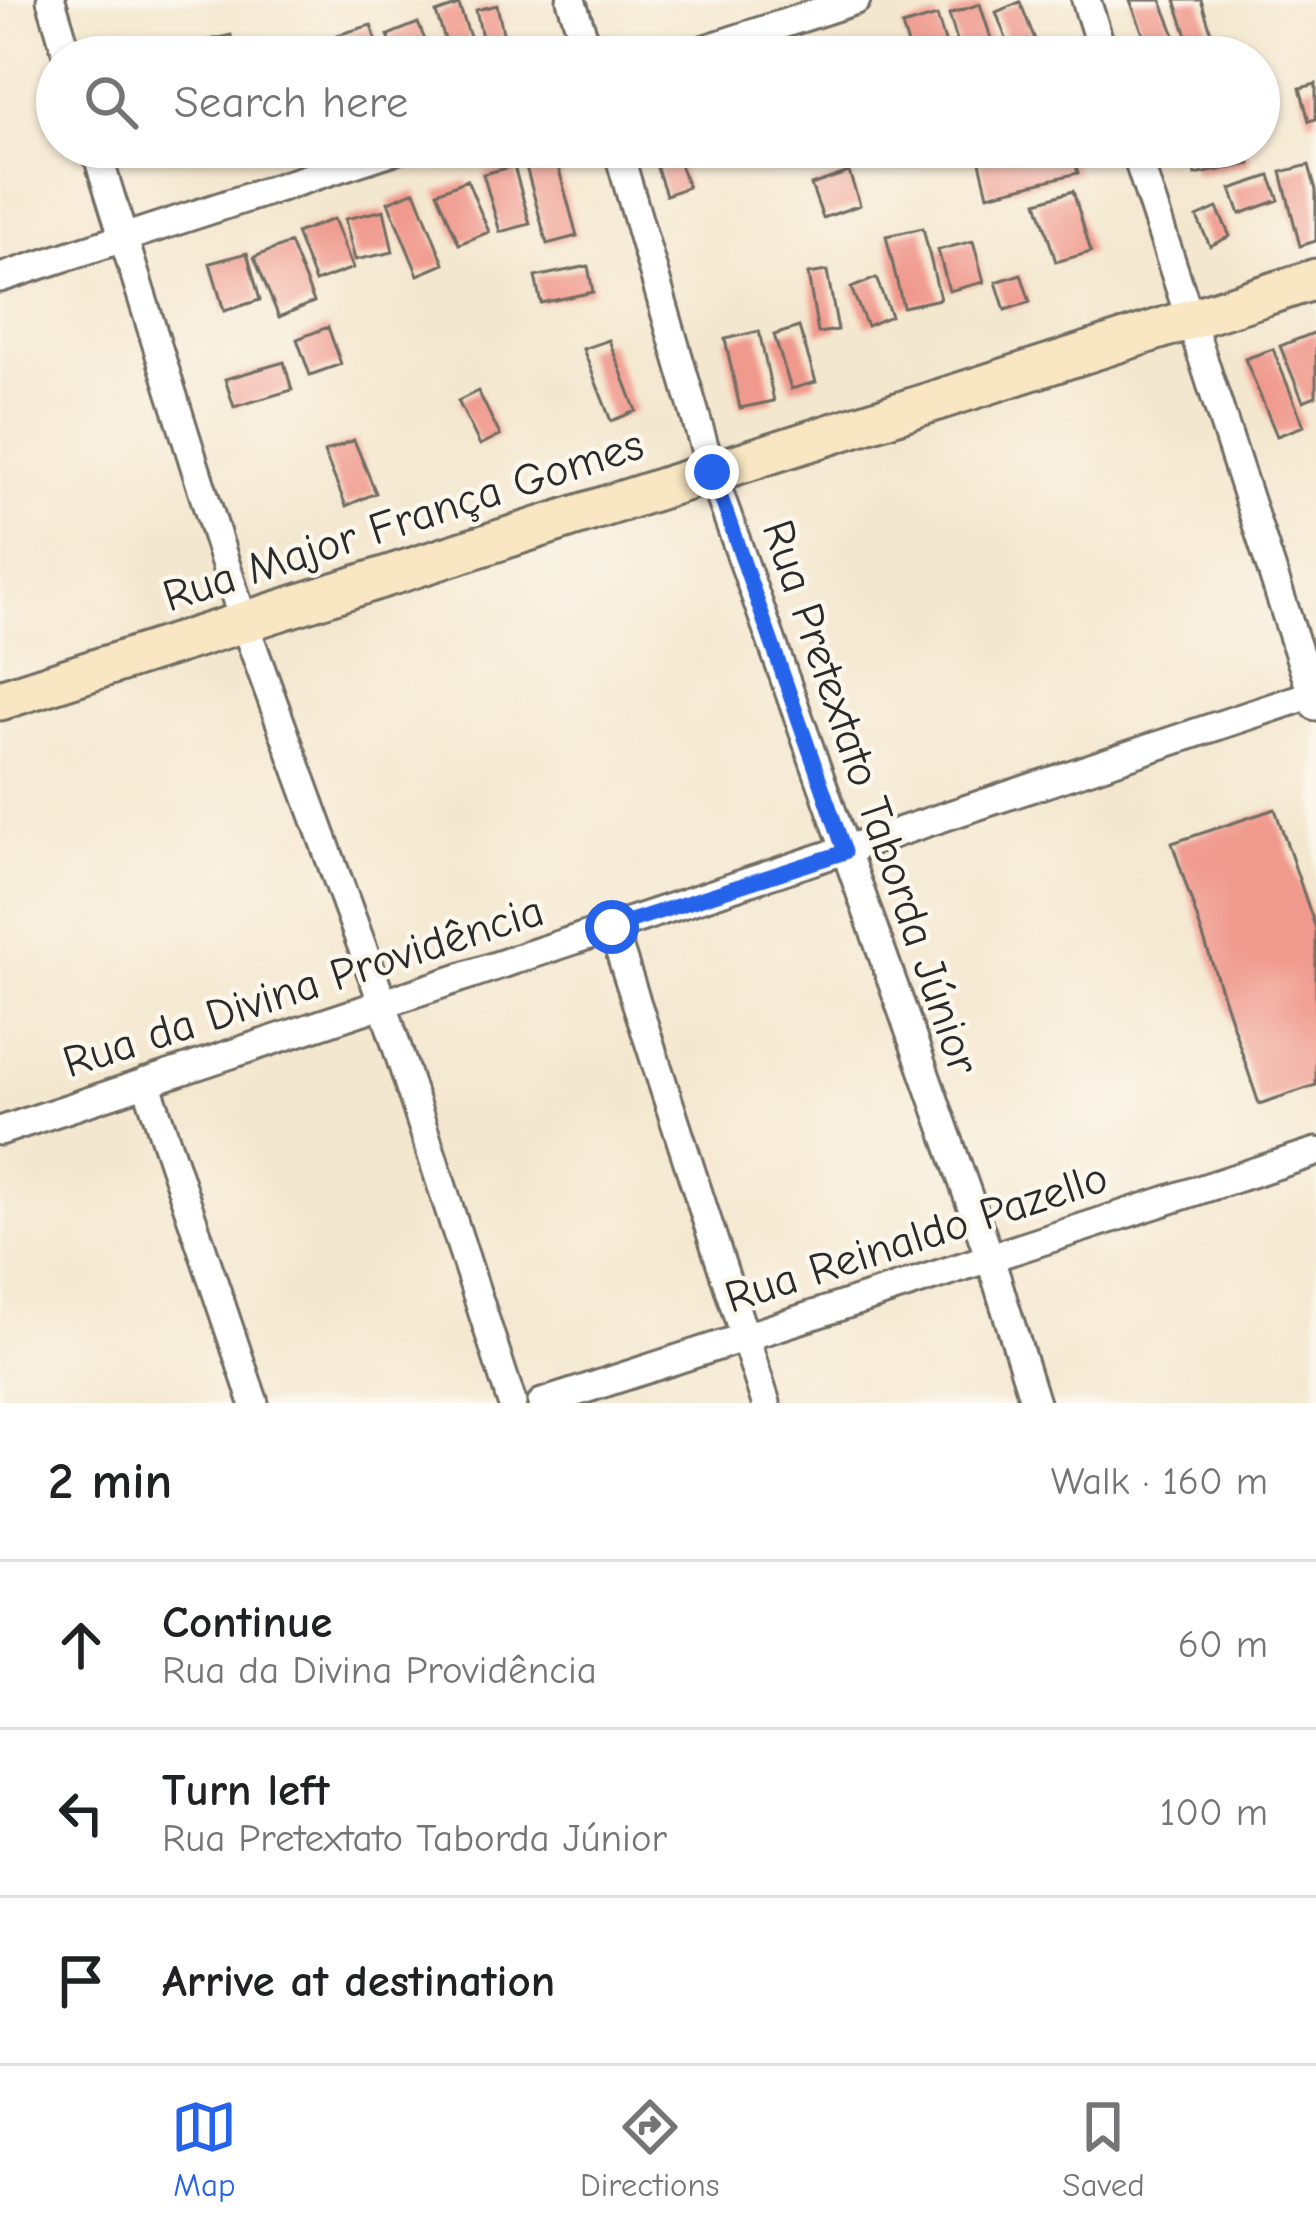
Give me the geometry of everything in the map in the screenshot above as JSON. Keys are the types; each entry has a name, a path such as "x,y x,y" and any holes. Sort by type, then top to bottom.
{"main road":[{"name":"Rua Major França Gomes","path":"0,700 1316,279"}],"street":[{"path":"52,0 62,36"},
{"path":"571,0 583,36"},
{"path":"745,36 856,0"},
{"path":"1085,0 1097,36"},
{"path":"101,168 243,620 383,1004 512,1403"},
{"path":"0,278 339,168"},
{"name":"Rua Pretextato Taborda Júnior","path":"623,168 712,472 990,1258 1035,1403"},
{"path":"1141,168 1315,697"},
{"name":"Rua da Divina Providência","path":"0,1131 1315,697"},
{"path":"612,927 766,1403"},
{"path":"146,1082 254,1403"},
{"name":"Rua Reinaldo Pazello","path":"542,1403 1316,1152"}],"building":[{"path":"1130,0 1161,0 1175,36 1144,36"},
{"path":"1175,0 1201,0 1212,35 1187,36"},
{"path":"1020,2 1034,36 1005,36 996,12"},
{"path":"980,4 990,36 956,36 949,14"},
{"path":"459,5 470,36 444,36 436,13"},
{"path":"497,5 504,36 482,36 476,10"},
{"path":"937,16 943,36 905,36 902,26"},
{"path":"418,23 423,36 388,36"},
{"path":"371,25 374,36 337,36"},
{"path":"1316,84 1316,119 1309,121 1300,88"},
{"path":"1309,165 1316,190 1316,241 1300,246 1281,172"},
{"path":"515,168 530,224 500,232 483,174"},
{"path":"526,168 559,168 577,236 547,244"},
{"path":"657,168 681,168 688,187 666,195"},
{"path":"981,168 1077,168 1078,173 988,195"},
{"path":"1194,168 1230,168 1195,175"},
{"path":"849,172 860,205 823,218 811,185"},
{"path":"1270,176 1279,200 1240,214 1231,189"},
{"path":"467,180 489,232 459,244 437,192"},
{"path":"415,191 444,264 418,275 388,202"},
{"path":"1073,191 1091,252 1056,262 1037,202"},
{"path":"1217,208 1230,236 1210,246 1197,217"},
{"path":"384,210 393,252 355,260 345,219"},
{"path":"334,219 353,268 315,282 296,233"},
{"path":"923,228 940,299 903,307 886,236"},
{"path":"973,241 984,282 949,291 938,250"},
{"path":"290,243 314,302 279,317 254,257"},
{"path":"247,253 260,300 224,311 210,263"},
{"path":"588,266 593,292 541,303 535,277"},
{"path":"827,271 838,330 818,333 808,274"},
{"path":"1021,274 1030,302 1005,310 996,282"},
{"path":"876,278 891,316 867,326 851,288"},
{"path":"328,327 341,364 310,375 297,339"},
{"path":"799,327 816,382 791,389 774,335"},
{"path":"759,331 774,401 740,408 725,339"},
{"path":"1316,332 1316,396 1303,401 1280,346"},
{"path":"609,340 636,411 611,421 583,349"},
{"path":"1273,349 1304,426 1277,436 1245,359"},
{"path":"284,362 292,390 234,407 225,379"},
{"path":"478,391 500,435 480,445 458,401"},
{"path":"354,440 376,493 346,506 324,452"},
{"path":"1275,809 1316,929 1316,1085 1259,1104 1172,843"}],"route":[{"path":"612,927 845,852 712,472"}]}
